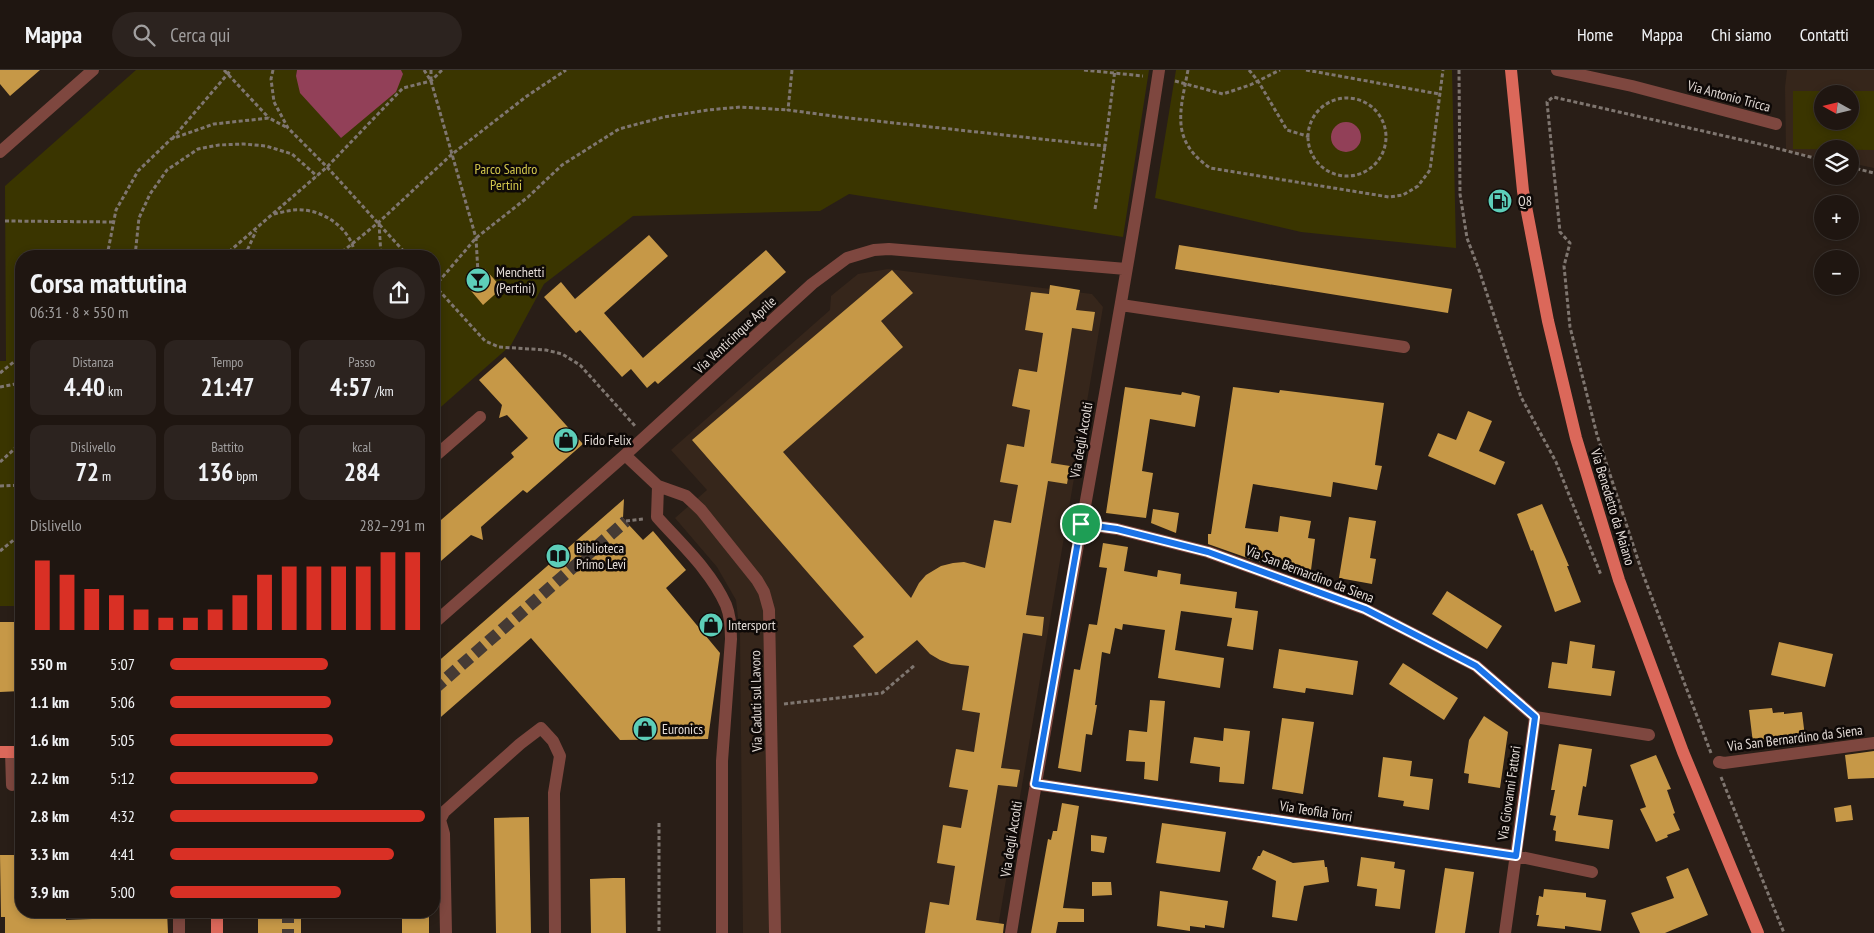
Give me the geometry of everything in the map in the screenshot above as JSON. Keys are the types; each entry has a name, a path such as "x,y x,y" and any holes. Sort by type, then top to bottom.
{"main road":[{"name":"Via Benedetto da Maiano","path":"1511,70 1523,191 1548,321 1576,438 1618,580 1683,752 1758,933"},
{"path":"217,918 217,933"}],"street":[{"path":"0,152 93,70"},
{"name":"Via Antonio Tricca","path":"1557,70 1632,86 1776,124"},
{"name":"Via degli Accolti","path":"1012,933 1035,784 1121,304 1153,73"},
{"name":"Via Venticinque Aprile","path":"440,618 625,455 812,284 847,258 874,250 889,249 1126,269"},
{"path":"1121,304 1404,347"},
{"path":"440,452 480,418"},
{"name":"Via Caduti sul Lavoro","path":"625,455 658,486 686,496 701,510 757,580 764,592 769,610 775,933"},
{"name":"Via Caduti sul Lavoro","path":"658,486 657,517 713,581 727,606 730,624 732,639 722,761 722,933"},
{"name":"Via San Bernardino da Siena","path":"1081,524 1117,529 1208,552 1365,609 1476,666 1535,717"},
{"path":"1535,717 1650,735"},
{"name":"Via Giovanni Fattori","path":"1505,933 1535,717"},
{"path":"446,933 444,834 440,820 444,812 520,744 541,728 553,741 560,756 554,793 555,933"},
{"name":"Via San Bernardino da Siena","path":"1717,764 1874,743"},
{"path":"11,752 12,785"},
{"name":"Via Teofila Torri","path":"1035,784 1516,856 1592,872"},
{"path":"179,918 180,933"}],"path":[{"path":"108,250 116,210 138,171 171,140 225,72 231,70"},
{"path":"273,70 271,79 274,102 288,128"},
{"path":"424,70 431,81"},
{"path":"431,70 431,81 476,238 478,273"},
{"path":"231,250 328,167 403,88 431,81 442,70"},
{"path":"344,250 378,222 451,155 527,96 566,70"},
{"path":"788,110 792,70"},
{"path":"1084,70 1153,73"},
{"path":"1188,70 1180,125 1185,142 1198,159 1210,168 1389,197 1402,195 1418,186 1430,170 1439,94 1444,70"},
{"path":"1249,70 1258,81 1287,130 1307,136"},
{"path":"1175,81 1223,94 1258,81 1280,70"},
{"path":"1306,70 1439,94"},
{"path":"1459,70 1460,194 1467,238 1521,397 1556,462 1603,582"},
{"path":"1095,209 1115,71"},
{"path":"225,72 269,118 288,128 328,167 403,250"},
{"path":"1784,933 1641,569 1593,417 1570,327 1564,266 1570,243 1560,232 1546,102 1553,96 1814,158"},
{"path":"1348,98 1360,100 1371,106 1380,115 1385,126 1386,139 1383,152 1376,164 1365,172 1352,176 1338,176 1326,171 1316,161 1310,149 1307,136 1310,124 1316,113 1325,104 1336,99 1348,98"},
{"path":"440,279 476,238 528,197 562,165 620,129 664,116 740,107 788,110 1105,146"},
{"path":"171,140 214,124 269,118"},
{"path":"136,250 139,218 150,194 167,170 198,149 219,144 266,146 292,154 317,176"},
{"path":"1859,169 1874,173"},
{"path":"274,214 302,210 325,216 346,233 353,250"},
{"path":"5,221 114,222"},
{"path":"378,222 380,250"},
{"path":"247,250 257,228"},
{"path":"440,292 485,341 498,347 562,354 580,365 645,437"},
{"path":"0,373 15,361"},
{"path":"0,387 15,384"},
{"path":"0,462 15,448"},
{"path":"0,486 15,485"},
{"path":"0,551 15,539"},
{"path":"771,706 882,693 915,665"},
{"path":"659,823 659,933"}],"shaded area":[{"path":"297,70 401,70 403,74 396,92 341,138 300,93 296,76"},
{"path":"1787,70 1874,70 1874,168 1859,165 1859,140 1814,140 1814,156 1786,151 1785,87"},
{"path":"1346,122 1357,126 1361,137 1357,148 1346,152 1335,148 1331,137 1335,126"},
{"path":"888,269 1092,294 1103,307 997,933 743,933 740,635 736,600 717,567 675,518 707,490 671,450 830,310 831,296 858,274"}],"green space":[{"name":"Parco Sandro Pertini","path":"136,70 297,70 296,76 319,113 341,138 403,74 401,70 1149,70 1123,237 849,194 820,211 633,216 544,284 511,345 440,408 440,250 15,250 15,606 0,606 0,361 6,361 5,186"},
{"path":"1176,70 1452,70 1456,248 1301,232 1155,198"},
{"path":"1793,91 1814,91 1814,130 1859,130 1859,91 1874,91 1874,150 1859,150 1859,140 1814,140 1814,149 1793,149"}],"building":[{"path":"0,70 40,70 10,96 0,84"},
{"path":"649,235 668,256 604,313 643,358 766,250 786,272 658,384 655,381 647,388 631,369 622,377 580,330 576,333 544,297 561,282 575,299"},
{"path":"1179,245 1452,289 1448,313 1175,269"},
{"path":"485,269 502,288 483,305 467,286"},
{"path":"892,270 913,293 881,321 903,347 783,452 911,598 926,575 941,566 964,562 985,568 994,520 1011,523 1018,485 1000,482 1007,444 1024,447 1030,410 1012,406 1019,369 1037,372 1043,333 1025,330 1031,292 1049,294 1050,285 1080,290 1076,310 1095,312 1092,331 1072,328 1051,463 1070,466 1067,484 1048,481 1026,615 1044,617 1042,636 1023,633 1001,768 1020,770 1017,787 998,785 976,920 1004,924 1003,933 925,933 930,902 949,905 955,866 937,863 943,825 961,828 968,790 949,787 956,749 974,752 980,713 962,710 969,666 951,664 940,660 930,654 917,640 876,674 853,646 864,637 692,440"},
{"path":"505,357 583,444 527,493 523,490 481,527 483,540 471,535 440,562 440,521 514,457 511,453 528,438 507,415 499,418 502,405 479,380"},
{"path":"1125,387 1181,395 1182,392 1200,396 1195,427 1150,419 1142,471 1153,473 1146,518 1106,513"},
{"path":"1233,387 1279,393 1280,390 1384,403 1375,465 1382,466 1377,490 1333,482 1331,497 1253,484 1245,528 1278,532 1280,516 1311,521 1308,538 1315,539 1311,570 1259,562 1208,544 1208,534 1211,534"},
{"path":"1468,411 1492,421 1479,451 1505,462 1495,485 1428,456 1438,433 1456,440"},
{"path":"624,499 623,518 629,525 643,540 653,531 686,570 666,588 720,653 708,739 620,740 531,638 440,718 440,660"},
{"path":"1542,504 1569,566 1567,566 1581,602 1555,612 1533,550 1531,551 1517,514"},
{"path":"1153,509 1179,513 1176,533 1151,523"},
{"path":"1349,517 1376,521 1370,558 1376,559 1372,584 1339,578"},
{"path":"1103,543 1128,547 1124,571 1157,577 1158,570 1181,574 1180,584 1237,592 1235,608 1258,611 1253,650 1227,646 1232,618 1181,611 1175,650 1224,658 1220,688 1158,678 1165,630 1123,624 1122,630 1115,628 1110,654 1102,652 1092,735 1086,734 1081,772 1058,768 1074,669 1080,670 1089,624 1097,625 1107,568 1099,567"},
{"path":"1447,591 1502,626 1487,649 1432,614"},
{"path":"0,622 15,622 15,691 0,692"},
{"path":"1570,641 1595,645 1592,668 1615,671 1611,696 1548,688 1552,662 1567,664"},
{"path":"1779,642 1833,654 1825,687 1771,675"},
{"path":"1279,649 1358,661 1353,695 1306,688 1305,693 1273,688"},
{"path":"1403,663 1458,698 1444,720 1389,684"},
{"path":"1150,700 1165,701 1158,781 1144,779 1145,762 1126,761 1129,730 1147,732"},
{"path":"1772,708 1773,713 1802,712 1805,737 1753,743 1749,710"},
{"path":"1484,716 1508,732 1500,788 1468,783 1469,774 1464,773 1469,740"},
{"path":"1282,718 1314,722 1303,794 1272,789"},
{"path":"1224,728 1250,731 1244,784 1219,782 1220,767 1190,763 1194,737 1223,741"},
{"path":"1559,744 1592,749 1586,787 1583,786 1578,815 1613,820 1609,849 1555,841 1556,831 1553,830 1556,816 1550,815 1555,790 1551,790"},
{"path":"1874,751 1874,778 1848,779 1845,755"},
{"path":"1656,755 1671,789 1667,790 1675,813 1673,814 1680,830 1656,842 1640,809 1646,807 1630,765"},
{"path":"1383,757 1412,761 1410,776 1433,779 1429,810 1403,806 1404,801 1378,797"},
{"path":"1062,803 1079,806 1063,908 1084,909 1084,922 1058,922 1056,933 1031,933 1048,839 1051,840 1053,831 1057,831"},
{"path":"1851,805 1853,820 1836,822 1834,808"},
{"path":"529,817 531,933 496,933 494,818"},
{"path":"1162,823 1226,832 1220,872 1156,863"},
{"path":"1091,835 1107,837 1104,853 1091,851"},
{"path":"1263,850 1293,863 1324,860 1329,882 1304,886 1297,921 1272,917 1276,881 1252,869"},
{"path":"0,855 15,855 15,918 66,918 66,920 167,918 168,933 5,933 5,917 1,917"},
{"path":"1361,857 1395,862 1394,868 1405,870 1400,909 1375,906 1377,889 1357,886"},
{"path":"1445,868 1474,872 1465,933 1435,933"},
{"path":"1688,868 1708,915 1665,933 1640,933 1631,913 1674,898 1666,877"},
{"path":"625,878 626,933 591,933 590,879"},
{"path":"1092,882 1111,882 1112,895 1092,896"},
{"path":"1544,889 1586,893 1586,897 1606,900 1601,931 1565,926 1565,929 1537,926 1539,915 1536,915 1539,896 1543,897"},
{"path":"1160,891 1228,901 1224,928 1205,925 1205,928 1190,926 1190,931 1157,926"},
{"path":"258,918 301,918 301,933 258,933"},
{"path":"402,918 429,918 429,933 402,933"}],"tunnel":[{"path":"440,684 626,521"},
{"path":"288,918 288,933"}],"place":[{"name":"Q8","path":"1500,201"},
{"name":"Menchetti (Pertini)","path":"478,280"},
{"name":"Fido Felix","path":"566,440"},
{"name":"Biblioteca Primo Levi","path":"558,556"},
{"name":"Intersport","path":"711,625"},
{"name":"Euronics","path":"645,729"}],"route":[{"path":"1081,524 1117,529 1208,552 1365,609 1476,666 1535,717 1516,856 1035,784 1081,524"}]}
